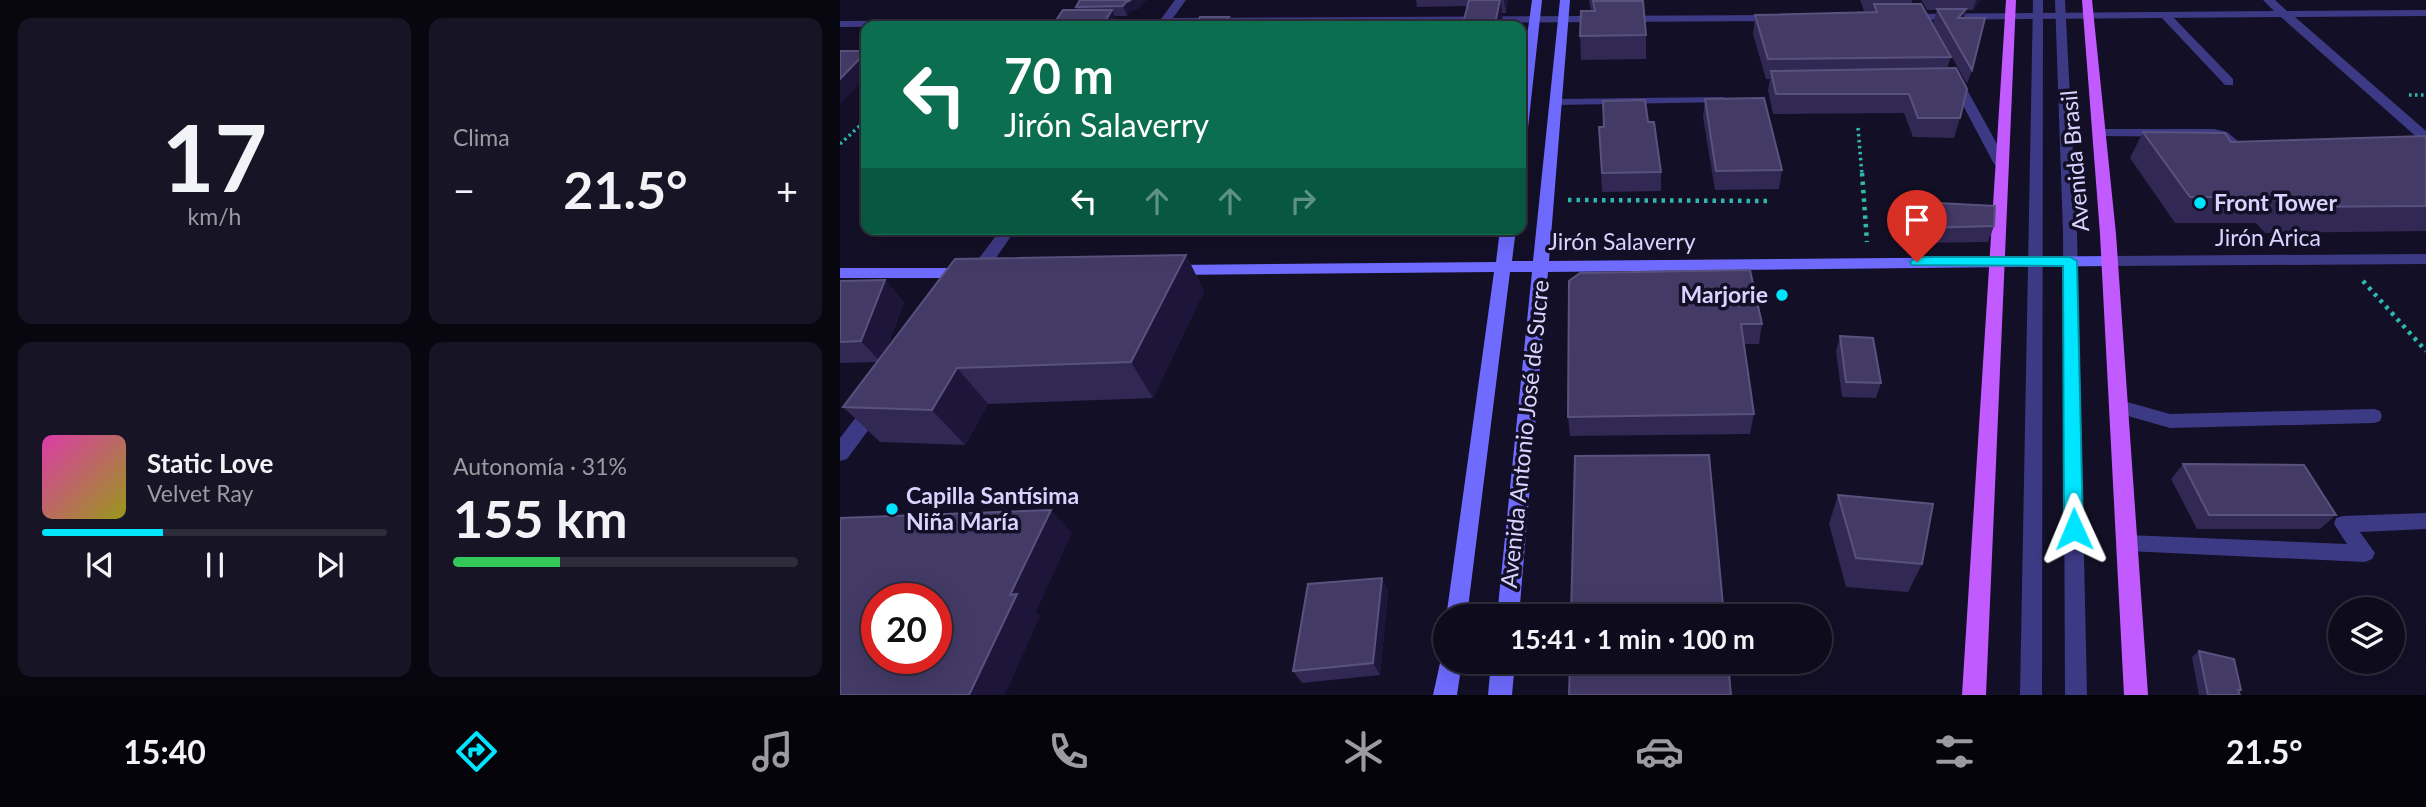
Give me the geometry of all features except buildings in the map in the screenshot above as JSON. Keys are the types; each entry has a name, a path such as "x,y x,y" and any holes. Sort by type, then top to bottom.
{"main road":[{"path":"1526,89 1537,0"},
{"name":"Avenida Antonio José de Sucre","path":"1509,604 1565,0"},
{"name":"Avenida Brasil","path":"2087,0 2110,261 2136,695"},
{"path":"1973,695 2010,8"},
{"name":"Avenida Antonio José de Sucre","path":"1458,604 1507,235"},
{"name":"Jirón Salaverry","path":"1157,270 2110,261"},
{"path":"840,273 1004,272"},
{"path":"1445,695 1448,674"},
{"path":"1500,695 1502,674"}],"street":[{"path":"1165,21 1181,0"},
{"path":"1913,0 1925,22"},
{"path":"2268,0 2426,138"},
{"path":"1897,17 1925,22 2010,8 2038,16 2426,13"},
{"path":"2165,15 2229,82"},
{"path":"1386,21 1793,18"},
{"path":"840,24 861,24"},
{"path":"1945,60 1950,82 2000,162"},
{"path":"960,294 1004,235"},
{"name":"Jirón Arica","path":"2110,261 2426,259"},
{"path":"840,453 888,389"}],"lane":[{"name":"Avenida Brasil","path":"2031,695 2038,0"},
{"name":"Avenida Brasil","path":"2060,0 2070,261 2076,695"},
{"path":"1556,102 1732,100"},
{"path":"2100,133 2214,133 2223,135 2234,144"},
{"path":"2120,407 2171,421 2374,416"},
{"path":"2127,543 2365,553 2343,524 2426,521"}],"path":[{"path":"840,144 861,125"},
{"path":"1858,128 1869,262"},
{"path":"1548,200 1767,201"},
{"path":"2344,260 2426,351"}],"place":[{"name":"Front Tower","path":"2200,203"},
{"name":"Marjorie","path":"1782,295"},
{"name":"Capilla Santísima Niña María","path":"892,509"}],"route":[{"path":"1917,262 2070,261 2074,529"}]}
